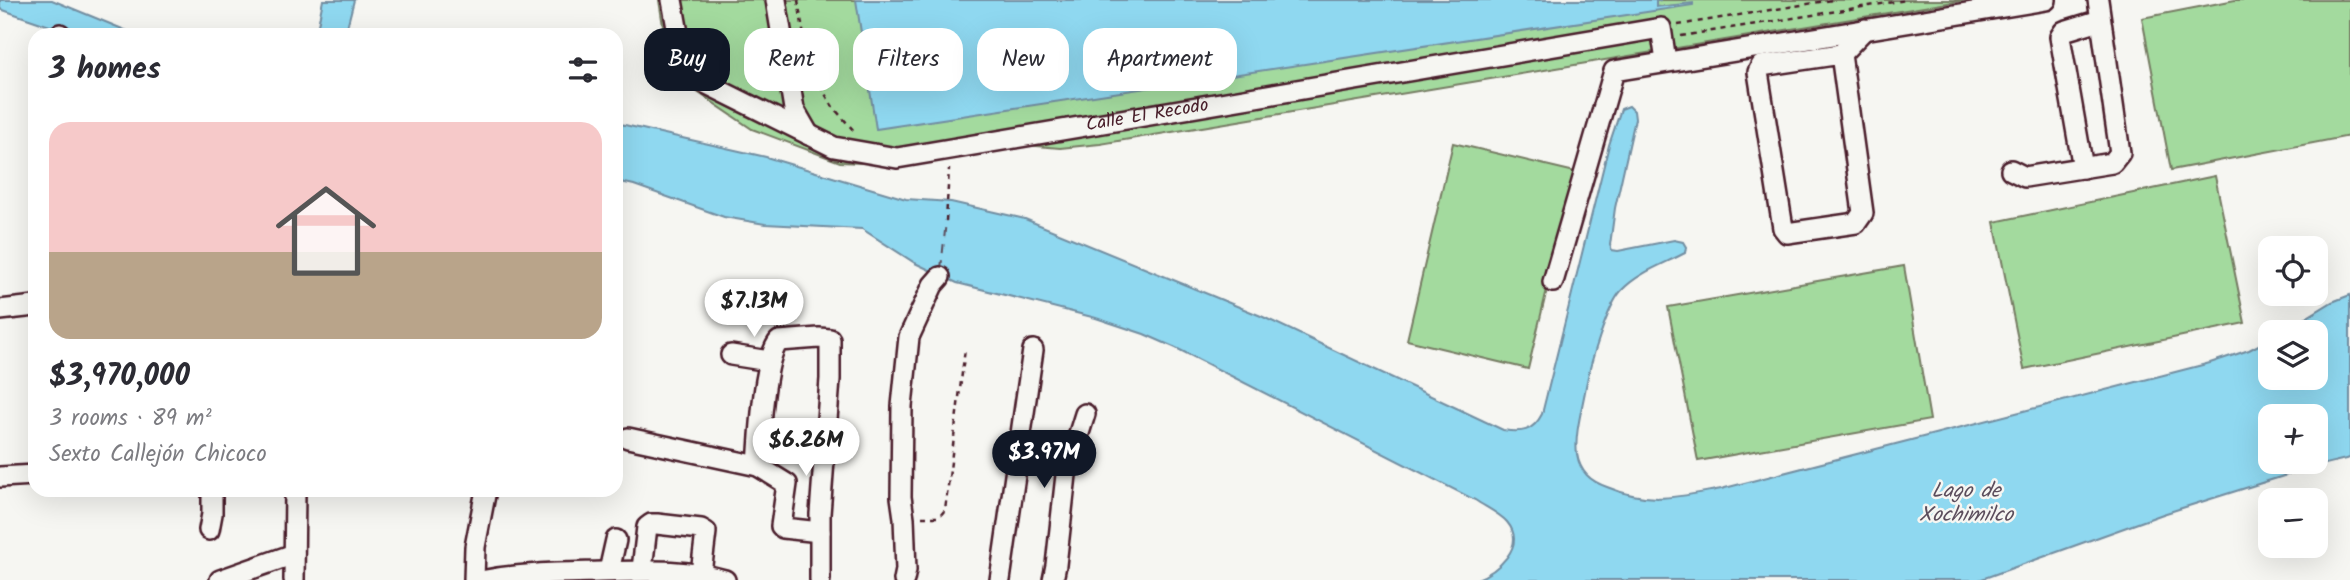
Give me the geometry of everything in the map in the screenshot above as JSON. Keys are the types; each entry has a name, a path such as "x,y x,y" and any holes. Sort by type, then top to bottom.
{"street":[{"name":"Calle El Recodo","path":"671,0 683,61 703,82 834,147 897,158 1662,33"},
{"path":"776,0 794,109 809,135"},
{"path":"1553,282 1615,71 2046,0"},
{"path":"2011,170 2025,177 2083,168 2112,163 2120,153 2098,0"},
{"path":"2083,168 2060,37 2064,31 2100,20"},
{"path":"1841,54 1863,213 1856,223 1787,233 1783,228 1758,72 1761,66 1841,54 1865,29"},
{"path":"1662,33 1666,61"},
{"path":"904,580 906,570 901,498 902,406 909,337 933,285 940,276"},
{"path":"0,310 28,307"},
{"path":"758,466 769,361 775,346 779,341 830,339 820,580"},
{"path":"1000,580 1033,350"},
{"path":"731,355 769,361"},
{"path":"1052,580 1066,475 1084,414"},
{"path":"628,438 758,466 787,484 781,526 820,532"},
{"path":"0,477 28,475"},
{"path":"209,530 212,497"},
{"path":"294,580 295,497"},
{"path":"474,580 475,547 485,497"},
{"path":"639,573 647,527 650,524 701,529 706,532 701,573"},
{"path":"609,572 616,540"},
{"path":"220,580 294,555"},
{"path":"486,580 538,573 609,572 701,573 725,580"}],"path":[{"path":"797,0 809,67 834,107 876,155"},
{"path":"1662,33 1832,0"},
{"path":"1662,33 1906,0"},
{"path":"946,221 949,151"},
{"path":"904,518 939,517 945,510 965,349"}],"green space":[{"path":"659,0 1966,0 1100,144 1060,148 1025,145 882,164 840,162 752,129 696,91 730,91 730,28 663,28"},
{"path":"2235,0 2350,0 2350,136 2171,170 2142,18"},
{"path":"1453,143 1575,172 1528,369 1407,340"},
{"path":"2215,176 2245,323 2024,369 1994,222"},
{"path":"1904,266 1930,420 1698,461 1668,307"}],"water":[{"path":"0,0 52,0 120,28 56,28 0,9"},
{"path":"323,0 354,0 347,28 317,28"},
{"path":"856,0 1661,0 1656,1 1656,7 1693,3 1237,74 1237,28 1083,28 1083,91 1126,91 876,129 870,91 963,91 963,28 860,28"},
{"name":"Lago de Xochimilco","path":"1629,106 1634,111 1635,119 1615,208 1610,245 1612,250 1674,240 1683,242 1686,247 1685,253 1643,274 1621,291 1610,310 1591,364 1578,429 1578,460 1591,479 1622,493 1664,498 1721,489 2210,363 2258,345 2258,390 2328,390 2328,320 2303,320 2332,302 2350,295 2350,458 2328,463 2328,404 2258,404 2258,474 2290,474 2163,514 1979,580 1475,580 1500,565 1512,549 1514,540 1513,531 1507,522 1475,500 1144,334 1096,318 957,283 915,263 862,229 765,224 724,217 623,183 623,125 766,157 906,199 951,202 1025,219 1261,316 1503,430 1526,430 1535,425 1542,414 1609,145 1621,109"}],"ferry route":[{"path":"941,269 946,221"}]}
